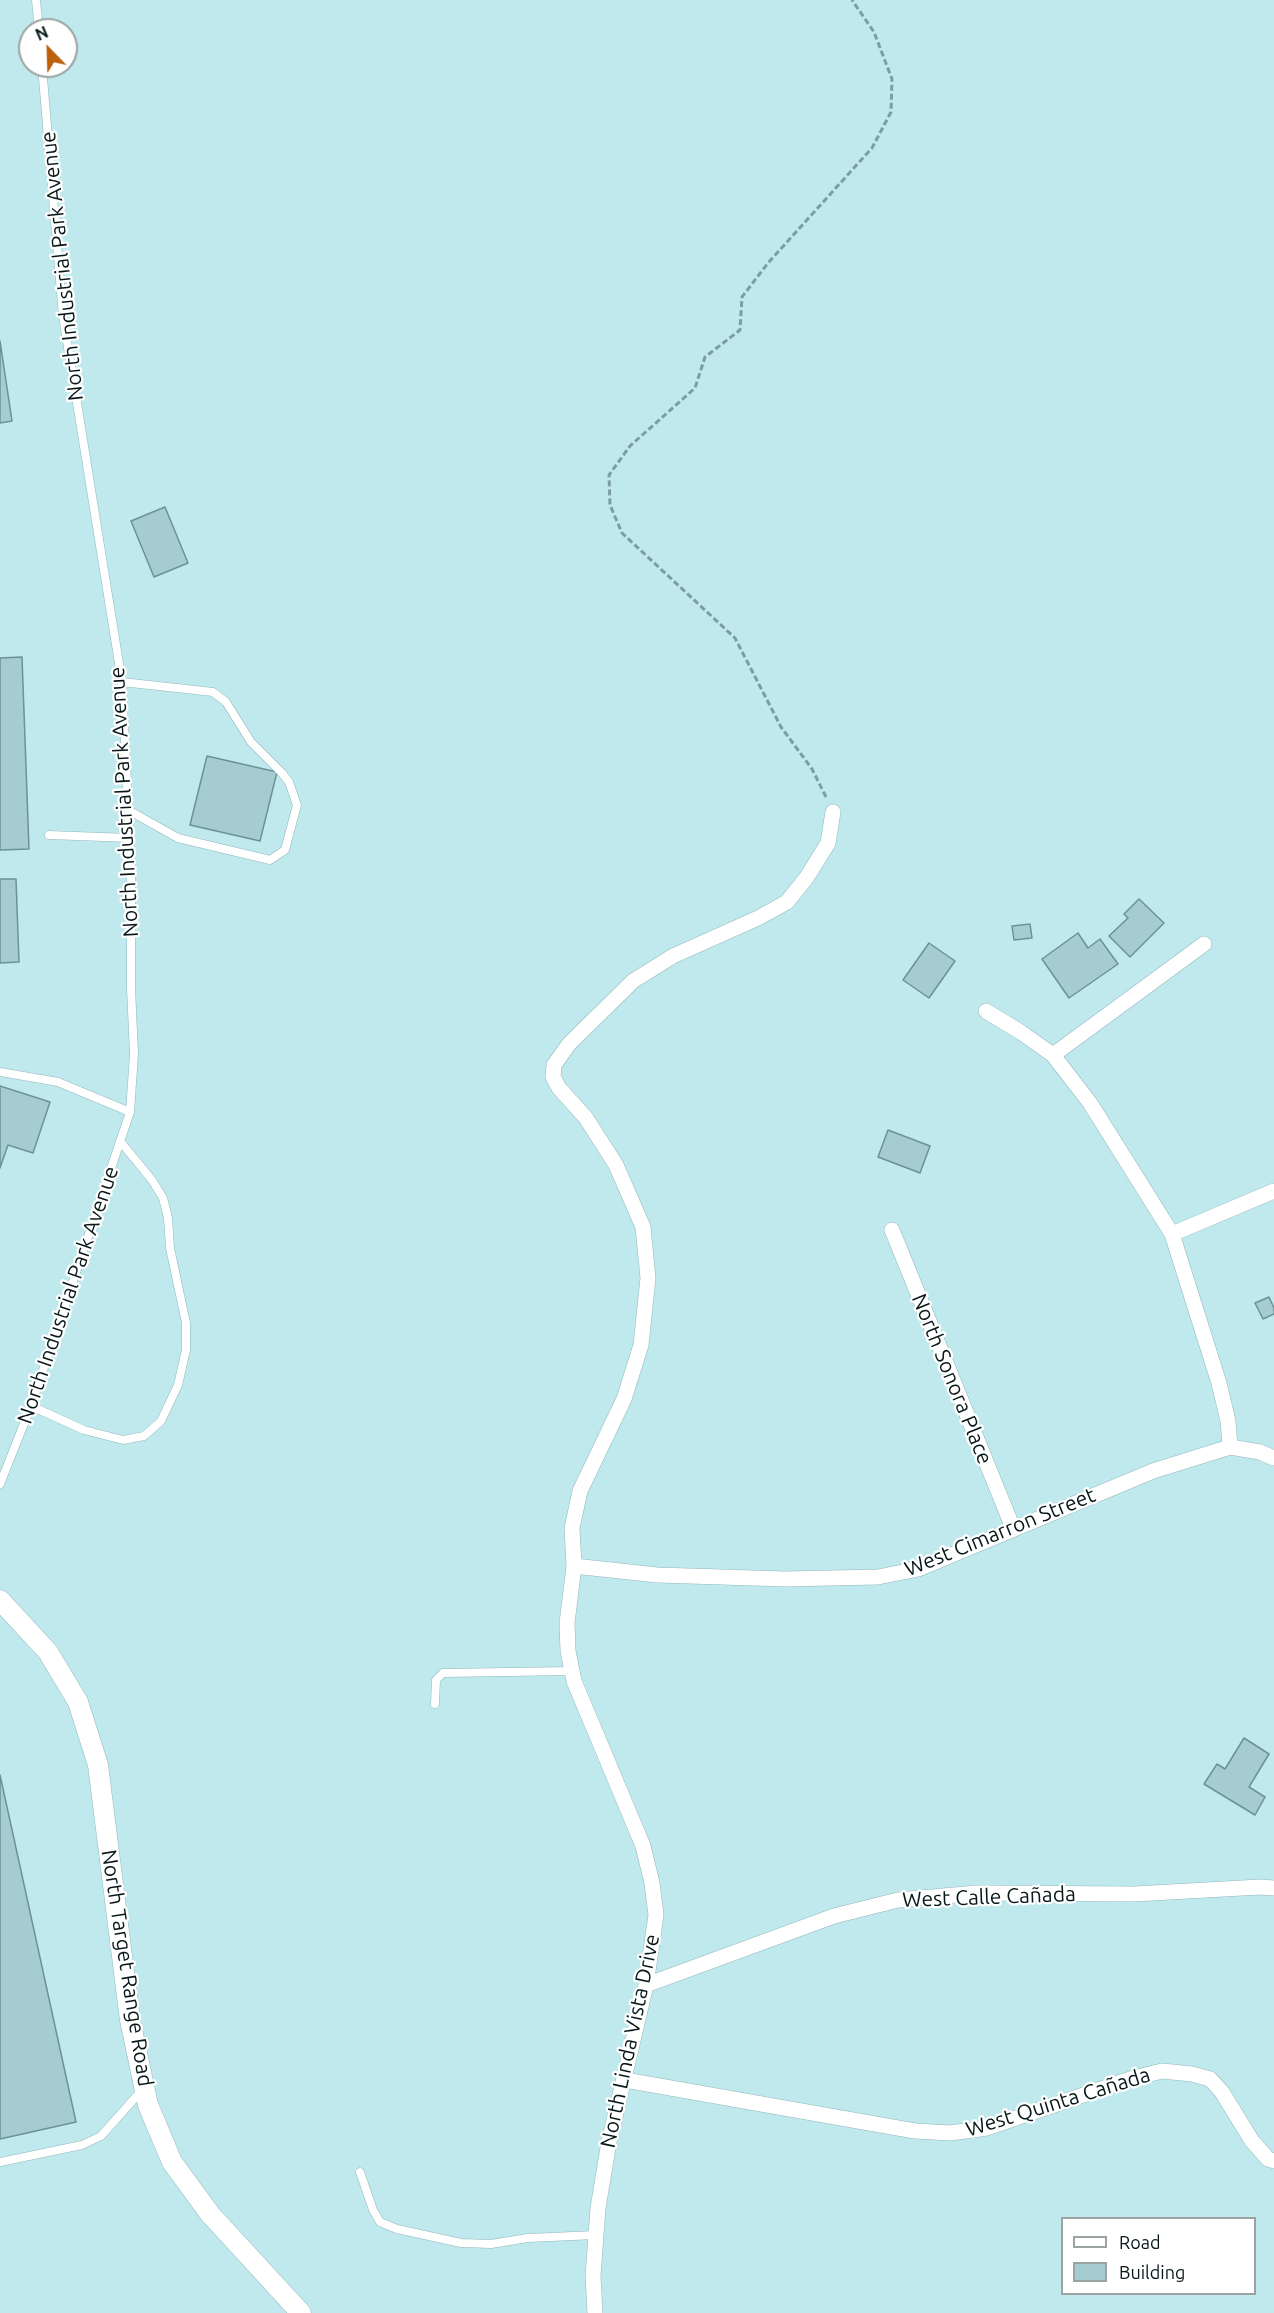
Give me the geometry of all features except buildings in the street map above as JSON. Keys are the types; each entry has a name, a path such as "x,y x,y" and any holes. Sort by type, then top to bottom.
{"street":[{"name":"North Linda Vista Drive","path":"595,2313 593,2276 598,2208 609,2142 646,1985 656,1915 652,1883 643,1846 573,1681 568,1651 567,1623 574,1566 572,1528 580,1491 624,1399 641,1345 648,1278 643,1227 616,1165 586,1118 558,1088 553,1077 554,1065 569,1044 633,981 674,956 758,918 787,902 807,877 828,843 833,812"},
{"path":"1053,1055 1203,944"},
{"path":"986,1011 1053,1055 1090,1103 1172,1234 1219,1383 1228,1420 1230,1447"},
{"path":"1172,1234 1274,1191"},
{"name":"North Sonora Place","path":"892,1230 1013,1528"},
{"name":"West Cimarron Street","path":"574,1566 657,1575 785,1579 878,1577 918,1569 1153,1471 1230,1447 1260,1452 1274,1458"},
{"name":"North Target Range Road","path":"0,1600 48,1652 78,1702 98,1765 130,2019 148,2105 172,2162 210,2214 301,2313"},
{"name":"West Calle Cañada","path":"646,1985 834,1916 898,1900 977,1893 1134,1894 1274,1888"},
{"name":"West Quinta Cañada","path":"625,2080 915,2131 950,2133 987,2128 1130,2079 1162,2071 1192,2074 1210,2079 1222,2092 1252,2140 1268,2158 1274,2161"}],"lane":[{"path":"36,0 38,18"},
{"name":"North Industrial Park Avenue","path":"0,1484 31,1406 130,1112 134,1054 130,838 122,682 63,316 43,78"},
{"path":"122,682 213,692 226,702 251,742 289,782 297,805 285,850 270,860 178,838 128,810"},
{"path":"50,835 130,838"},
{"path":"0,1072 58,1082 130,1112"},
{"path":"31,1406 84,1430 123,1440 144,1437 161,1421 178,1385 186,1350 186,1323 170,1248 168,1218 163,1198 152,1180 120,1141"},
{"path":"435,1704 436,1680 443,1673 572,1671"},
{"path":"0,2162 82,2145 101,2136 144,2087"},
{"path":"360,2172 366,2196 380,2222 416,2234 460,2243 491,2244 528,2238 596,2235"}],"path":[{"path":"833,812 812,769 781,728 735,638 622,533 610,505 609,475 630,446 695,388 705,357 740,330 742,297 768,264 872,147 891,112 892,79 874,32 852,0"}]}
